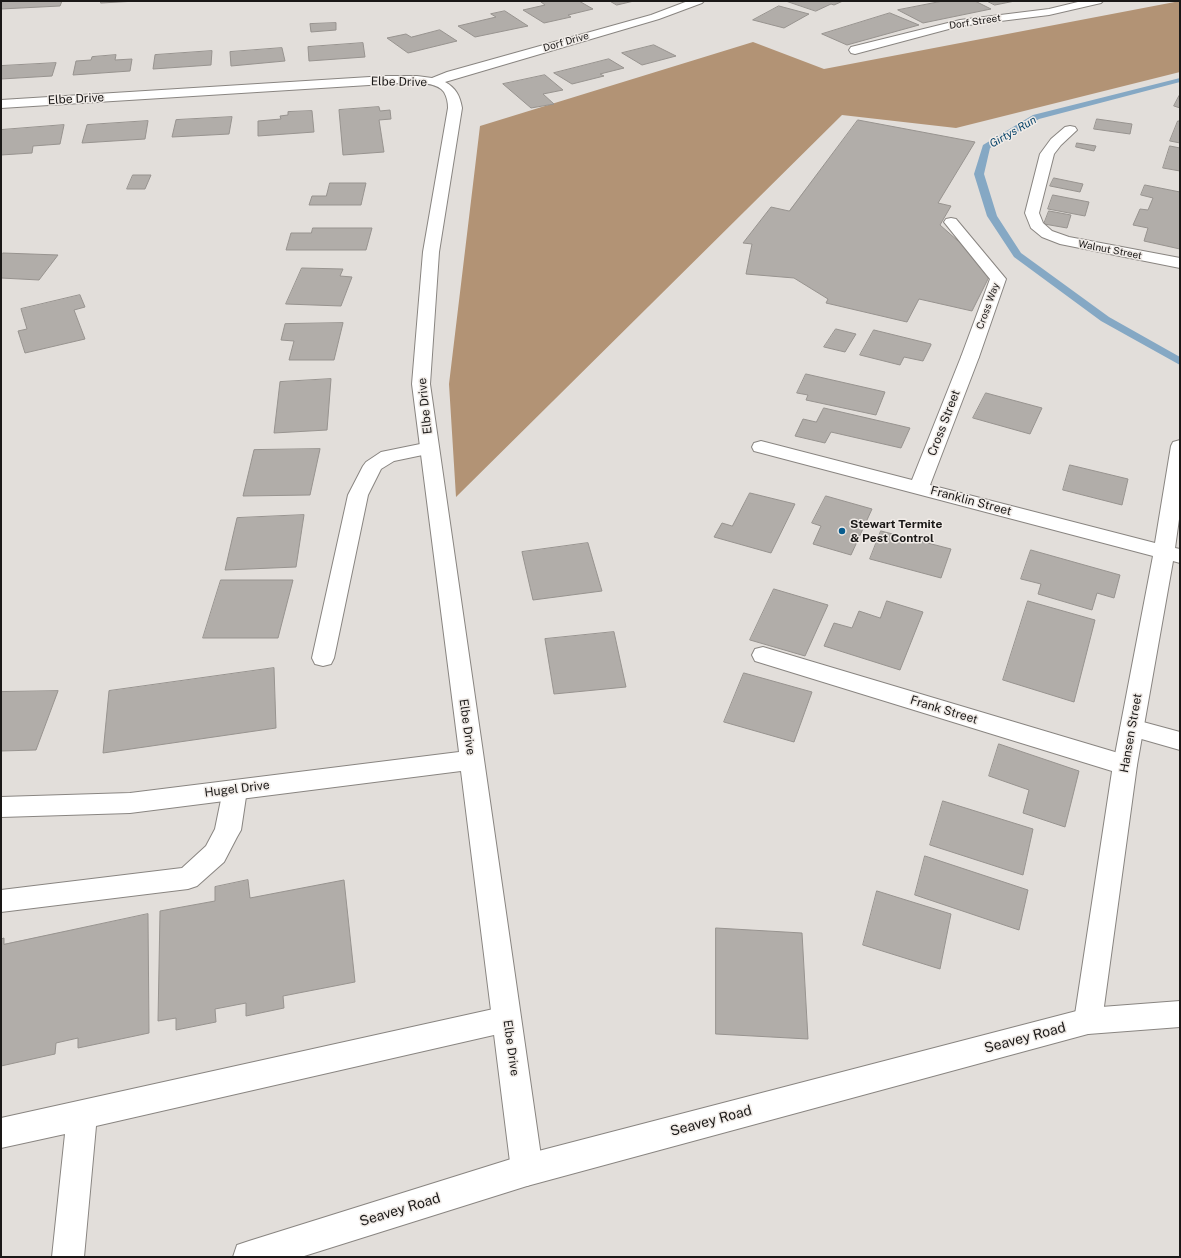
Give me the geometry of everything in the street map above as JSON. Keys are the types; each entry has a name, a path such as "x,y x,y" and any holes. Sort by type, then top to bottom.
{"street":[{"name":"Dorf Drive","path":"433,82 451,75 655,17 698,1"},
{"name":"Dorf Street","path":"855,50 960,23 1049,12 1097,1"},
{"name":"Elbe Drive","path":"1,104 386,80 433,82 447,88 454,97 455,108 431,252 421,384 527,1170"},
{"name":"Walnut Street","path":"1070,130 1056,142 1047,154 1032,213 1036,225 1047,234 1065,241 1180,263"},
{"name":"Cross Way","path":"951,222 998,279 970,357"},
{"name":"Cross Street","path":"919,488 970,357"},
{"name":"Hansen Street","path":"1088,1021 1125,765 1132,728 1172,554 1180,446"},
{"name":"Franklin Street","path":"761,447 1172,554"},
{"path":"323,658 358,495 372,466 388,456 430,448"},
{"name":"Frank Street","path":"763,656 1125,765"},
{"path":"1132,728 1180,741"},
{"name":"Hugel Drive","path":"1,808 130,803 472,760"},
{"path":"1,901 188,878 216,854 228,830 235,790"},
{"name":"Seavey Road","path":"249,1257 527,1170 1088,1021 1180,1014"},
{"path":"1,1134 507,1019"},
{"path":"68,1257 82,1115"}],"shaded area":[{"path":"1180,1 1180,72 956,128 842,115 456,497 449,384 480,126 753,42 824,69"}],"building":[{"path":"1,1 62,1 60,6 1,9"},
{"path":"101,1 137,1 101,3"},
{"path":"579,1 593,9 568,15 571,17 544,23 523,10 545,5 541,2"},
{"path":"610,1 634,1 617,5"},
{"path":"786,1 843,1 834,5 831,4 816,11"},
{"path":"943,1 975,1 991,9 923,23 898,10"},
{"path":"987,1 1015,1 995,5"},
{"path":"779,6 809,14 784,28 753,20"},
{"path":"505,11 528,26 475,37 458,26 496,17 491,14"},
{"path":"890,13 919,25 847,45 822,34"},
{"path":"336,23 336,30 311,32 310,24"},
{"path":"440,30 457,41 408,53 387,38 406,34 411,37"},
{"path":"363,43 365,57 309,61 308,47"},
{"path":"654,45 676,56 642,65 622,53"},
{"path":"282,48 285,61 231,66 230,52"},
{"path":"212,51 211,65 153,69 155,55"},
{"path":"116,55 115,60 132,59 130,71 73,75 76,61 91,60 92,57"},
{"path":"609,59 624,68 600,74 604,76 572,84 554,73"},
{"path":"56,63 52,76 1,79 1,66"},
{"path":"545,75 563,90 543,94 554,104 531,108 503,84"},
{"path":"1179,96 1180,108 1174,106"},
{"path":"379,107 380,111 390,110 391,119 379,120 384,152 343,155 339,110"},
{"path":"312,111 314,132 258,136 258,121 281,119 280,116 288,115 288,112"},
{"path":"232,117 229,134 172,137 176,120"},
{"path":"1097,119 1132,124 1130,134 1094,129"},
{"path":"858,120 975,142 938,203 951,206 940,225 992,271 972,311 919,299 907,322 826,303 828,299 794,278 746,274 752,244 743,243 771,207 789,211"},
{"path":"148,121 145,139 82,143 87,125"},
{"path":"1178,121 1180,121 1180,143 1170,141"},
{"path":"64,125 60,144 33,146 32,153 1,155 1,130"},
{"path":"1077,143 1096,146 1094,151 1076,147"},
{"path":"1170,146 1180,148 1180,171 1163,168"},
{"path":"133,175 151,175 145,189 127,189"},
{"path":"1054,178 1083,184 1080,192 1050,186"},
{"path":"330,183 366,183 361,205 309,205 312,196 326,196"},
{"path":"1145,185 1180,192 1180,249 1144,241 1148,228 1133,225 1140,209 1148,210 1153,198 1141,195"},
{"path":"1053,195 1089,202 1085,216 1048,209"},
{"path":"1049,211 1071,215 1067,228 1044,224"},
{"path":"313,228 372,228 366,250 286,250 291,233 311,233"},
{"path":"3,253 58,255 39,280 1,278 1,255"},
{"path":"302,268 343,269 340,276 352,277 341,306 286,304"},
{"path":"80,295 85,307 74,310 85,339 25,353 18,331 27,329 21,309"},
{"path":"343,323 334,360 289,360 294,341 281,340 285,324"},
{"path":"836,329 856,334 845,352 824,347"},
{"path":"874,330 931,345 923,361 904,357 900,365 860,355"},
{"path":"806,374 885,392 876,415 806,400 808,395 797,393"},
{"path":"331,379 327,430 274,433 280,382"},
{"path":"986,393 1042,408 1030,434 973,418"},
{"path":"824,408 910,428 901,448 831,432 825,443 795,436 803,419 816,422"},
{"path":"320,449 310,495 243,496 254,450"},
{"path":"1070,465 1128,479 1122,505 1063,490"},
{"path":"750,493 795,504 771,553 714,537 722,523 732,526"},
{"path":"826,496 872,509 851,555 813,544 821,526 812,523"},
{"path":"304,515 296,567 225,570 237,518"},
{"path":"881,531 951,549 941,578 870,559"},
{"path":"588,543 602,591 533,600 522,552"},
{"path":"1031,550 1120,575 1114,598 1097,593 1092,610 1038,594 1041,584 1021,579"},
{"path":"221,580 293,580 278,638 203,638"},
{"path":"774,589 828,605 805,656 750,640"},
{"path":"887,601 923,612 900,670 824,646 834,623 852,628 859,611 880,618"},
{"path":"1028,601 1095,620 1074,702 1003,680"},
{"path":"614,632 626,687 554,694 545,639"},
{"path":"274,668 276,728 103,753 109,691"},
{"path":"744,673 812,692 794,742 724,722"},
{"path":"58,691 36,750 1,751 1,692"},
{"path":"999,744 1079,771 1065,827 1023,813 1029,790 989,776"},
{"path":"943,801 1033,829 1023,875 930,845"},
{"path":"925,856 1028,890 1019,930 915,895"},
{"path":"248,880 250,898 344,880 355,982 283,996 284,1008 246,1016 246,1003 215,1009 216,1022 176,1030 176,1018 158,1021 160,911 215,901 215,887"},
{"path":"877,891 951,914 940,969 863,945"},
{"path":"148,914 149,1033 78,1048 78,1038 56,1043 55,1054 1,1066 1,939 4,938 4,944"},
{"path":"716,928 802,933 808,1039 716,1034"}],"waterway":[{"name":"Girtys Run","path":"1180,80 1036,117 986,147 979,174 992,216 1017,255 1105,319 1180,362"}],"place":[{"name":"Stewart Termite & Pest Control","path":"842,531"}]}
